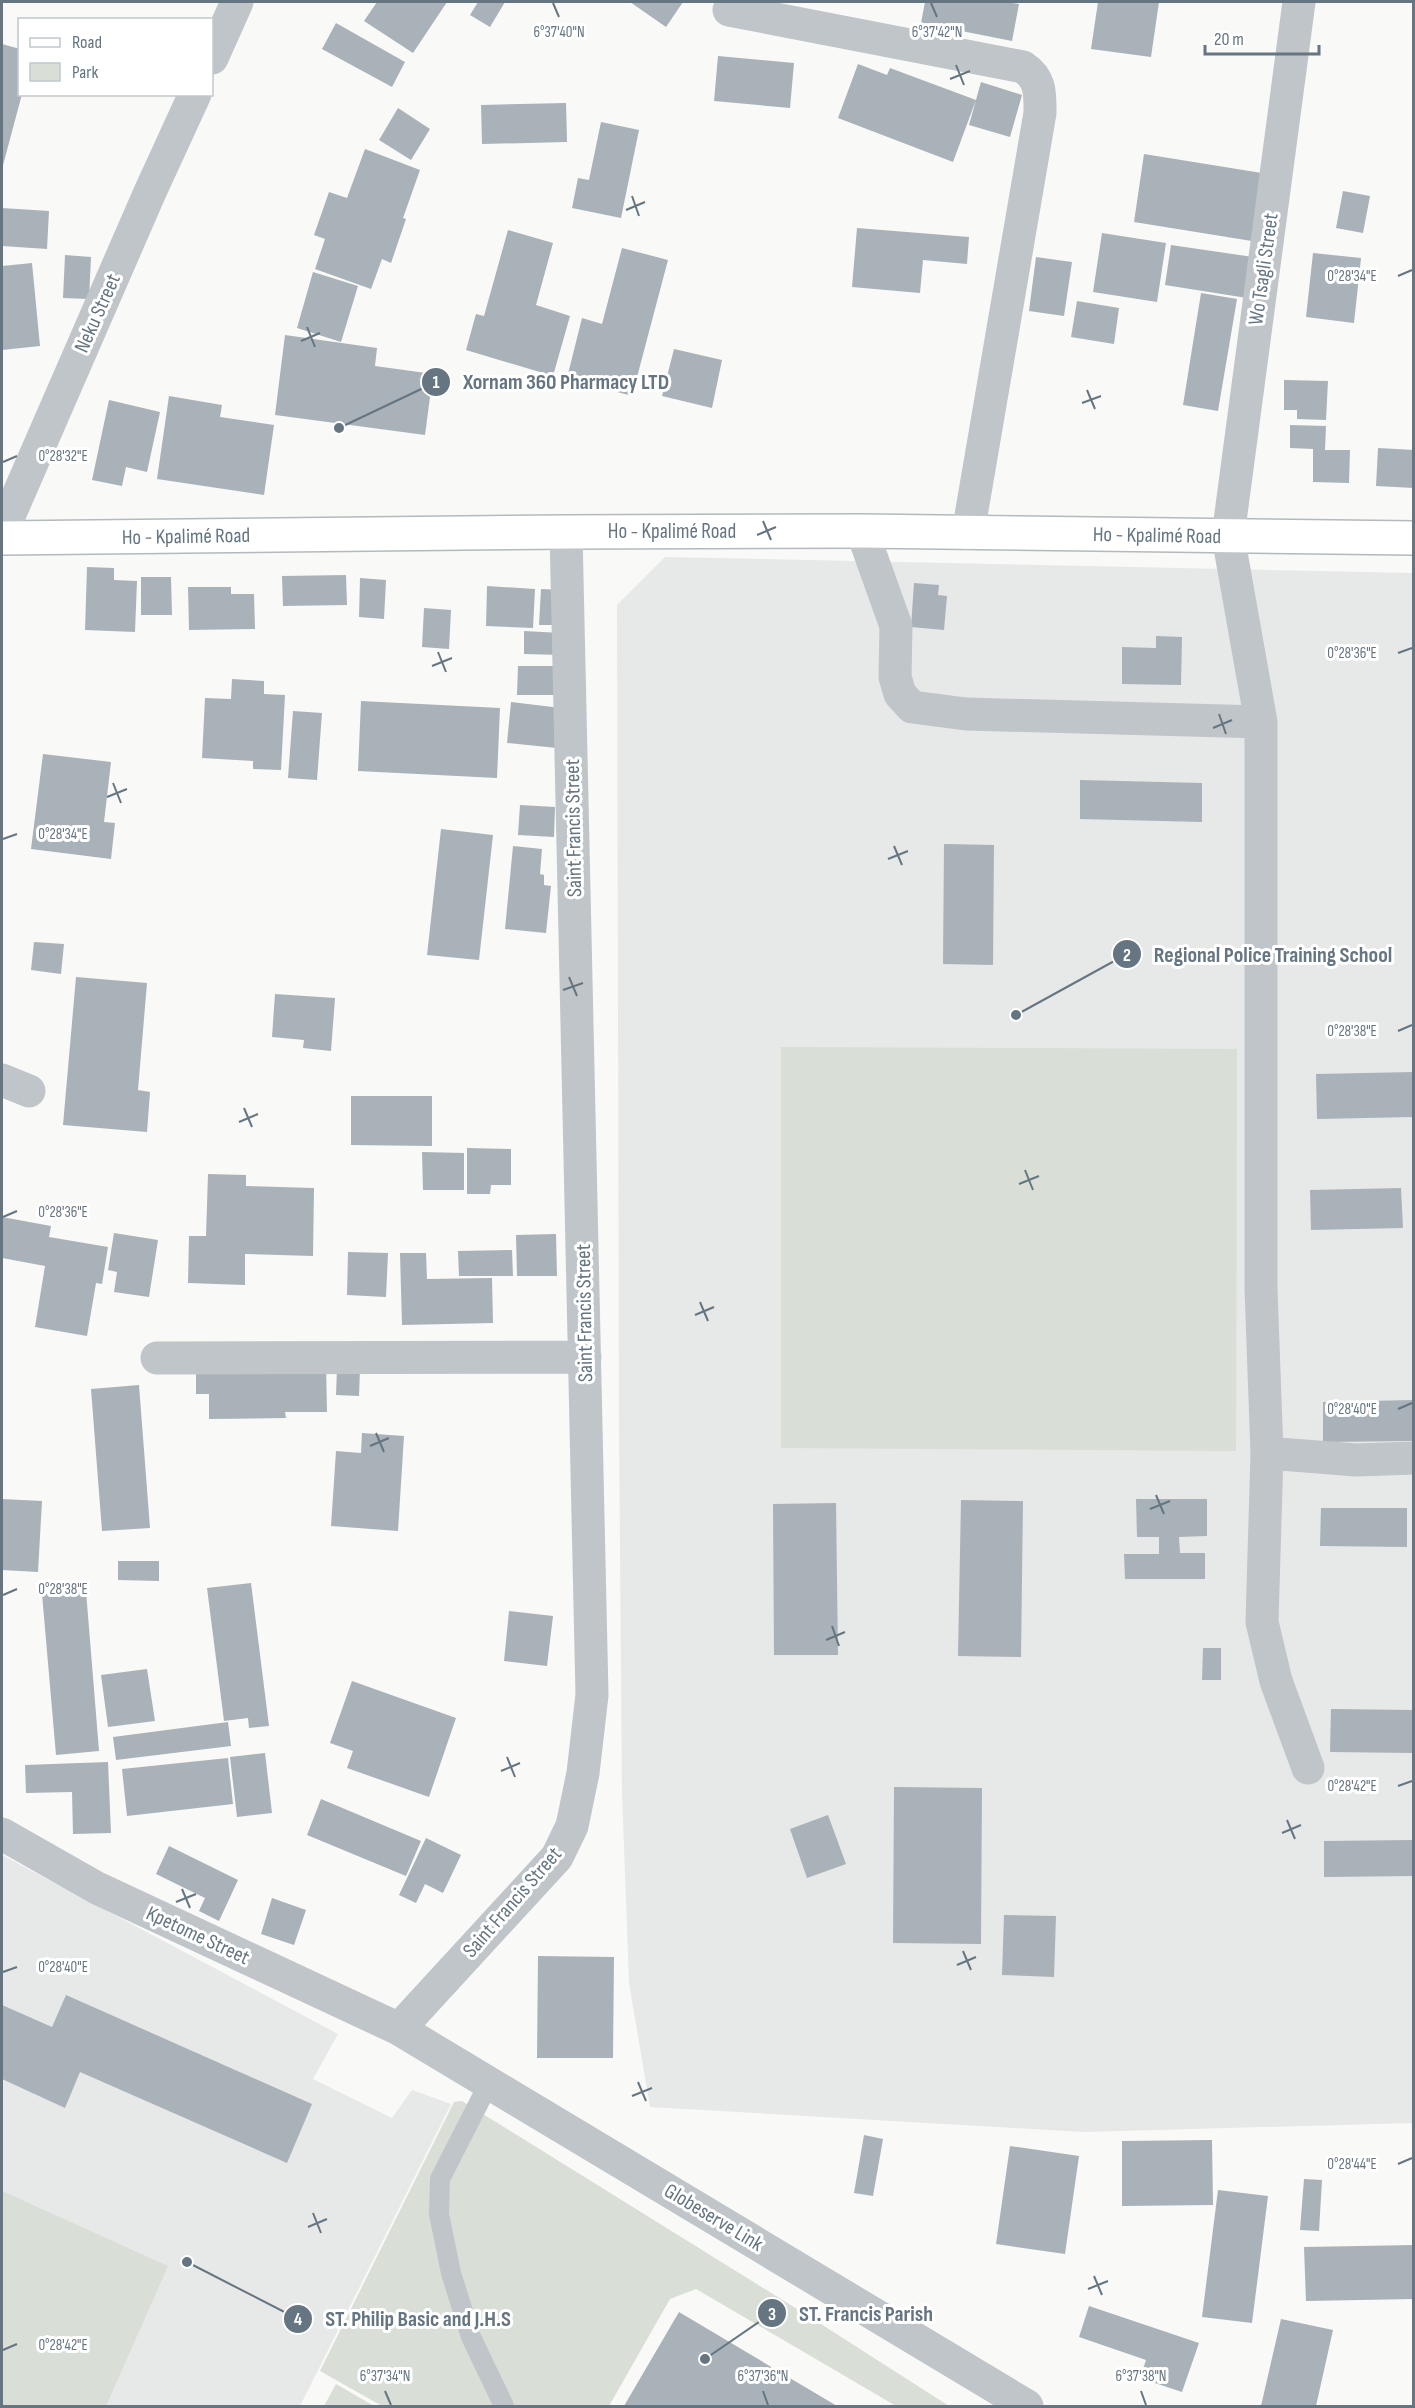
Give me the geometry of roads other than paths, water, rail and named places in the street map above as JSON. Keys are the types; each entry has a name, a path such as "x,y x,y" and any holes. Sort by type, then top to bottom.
{"main road":[{"name":"Ho - Kpalimé Road","path":"2,538 566,531 862,531 1413,538"}],"street":[{"path":"213,56 237,2"},
{"name":"Wo Tsagli Street","path":"1299,2 1228,536 1261,722 1261,1289 1267,1453 1262,1622 1276,1681 1308,1768"},
{"path":"729,10 1023,67 1034,74 1040,87 1041,113 968,533"},
{"name":"Neku Street","path":"2,532 194,96"},
{"name":"Saint Francis Street","path":"399,2029 557,1857 572,1826 583,1773 592,1695 566,531"},
{"path":"862,531 896,626 895,677 900,694 912,707 966,714 1261,722"},
{"path":"157,1358 585,1357"},
{"path":"1267,1453 1356,1460 1413,1458"},
{"name":"Kpetome Street","path":"2,1834 97,1888 399,2029"},
{"name":"Globeserve Link","path":"399,2029 1027,2406"}],"lane":[{"path":"489,2083 440,2179 439,2214 451,2273 471,2337 504,2406"}],"place":[{"name":"Xornam 360 Pharmacy LTD","path":"339,428"},
{"name":"Regional Police Training School","path":"1016,1015"},
{"name":"ST. Philip Basic and J.H.S","path":"187,2262"},
{"name":"ST. Francis Parish","path":"705,2359"}]}
